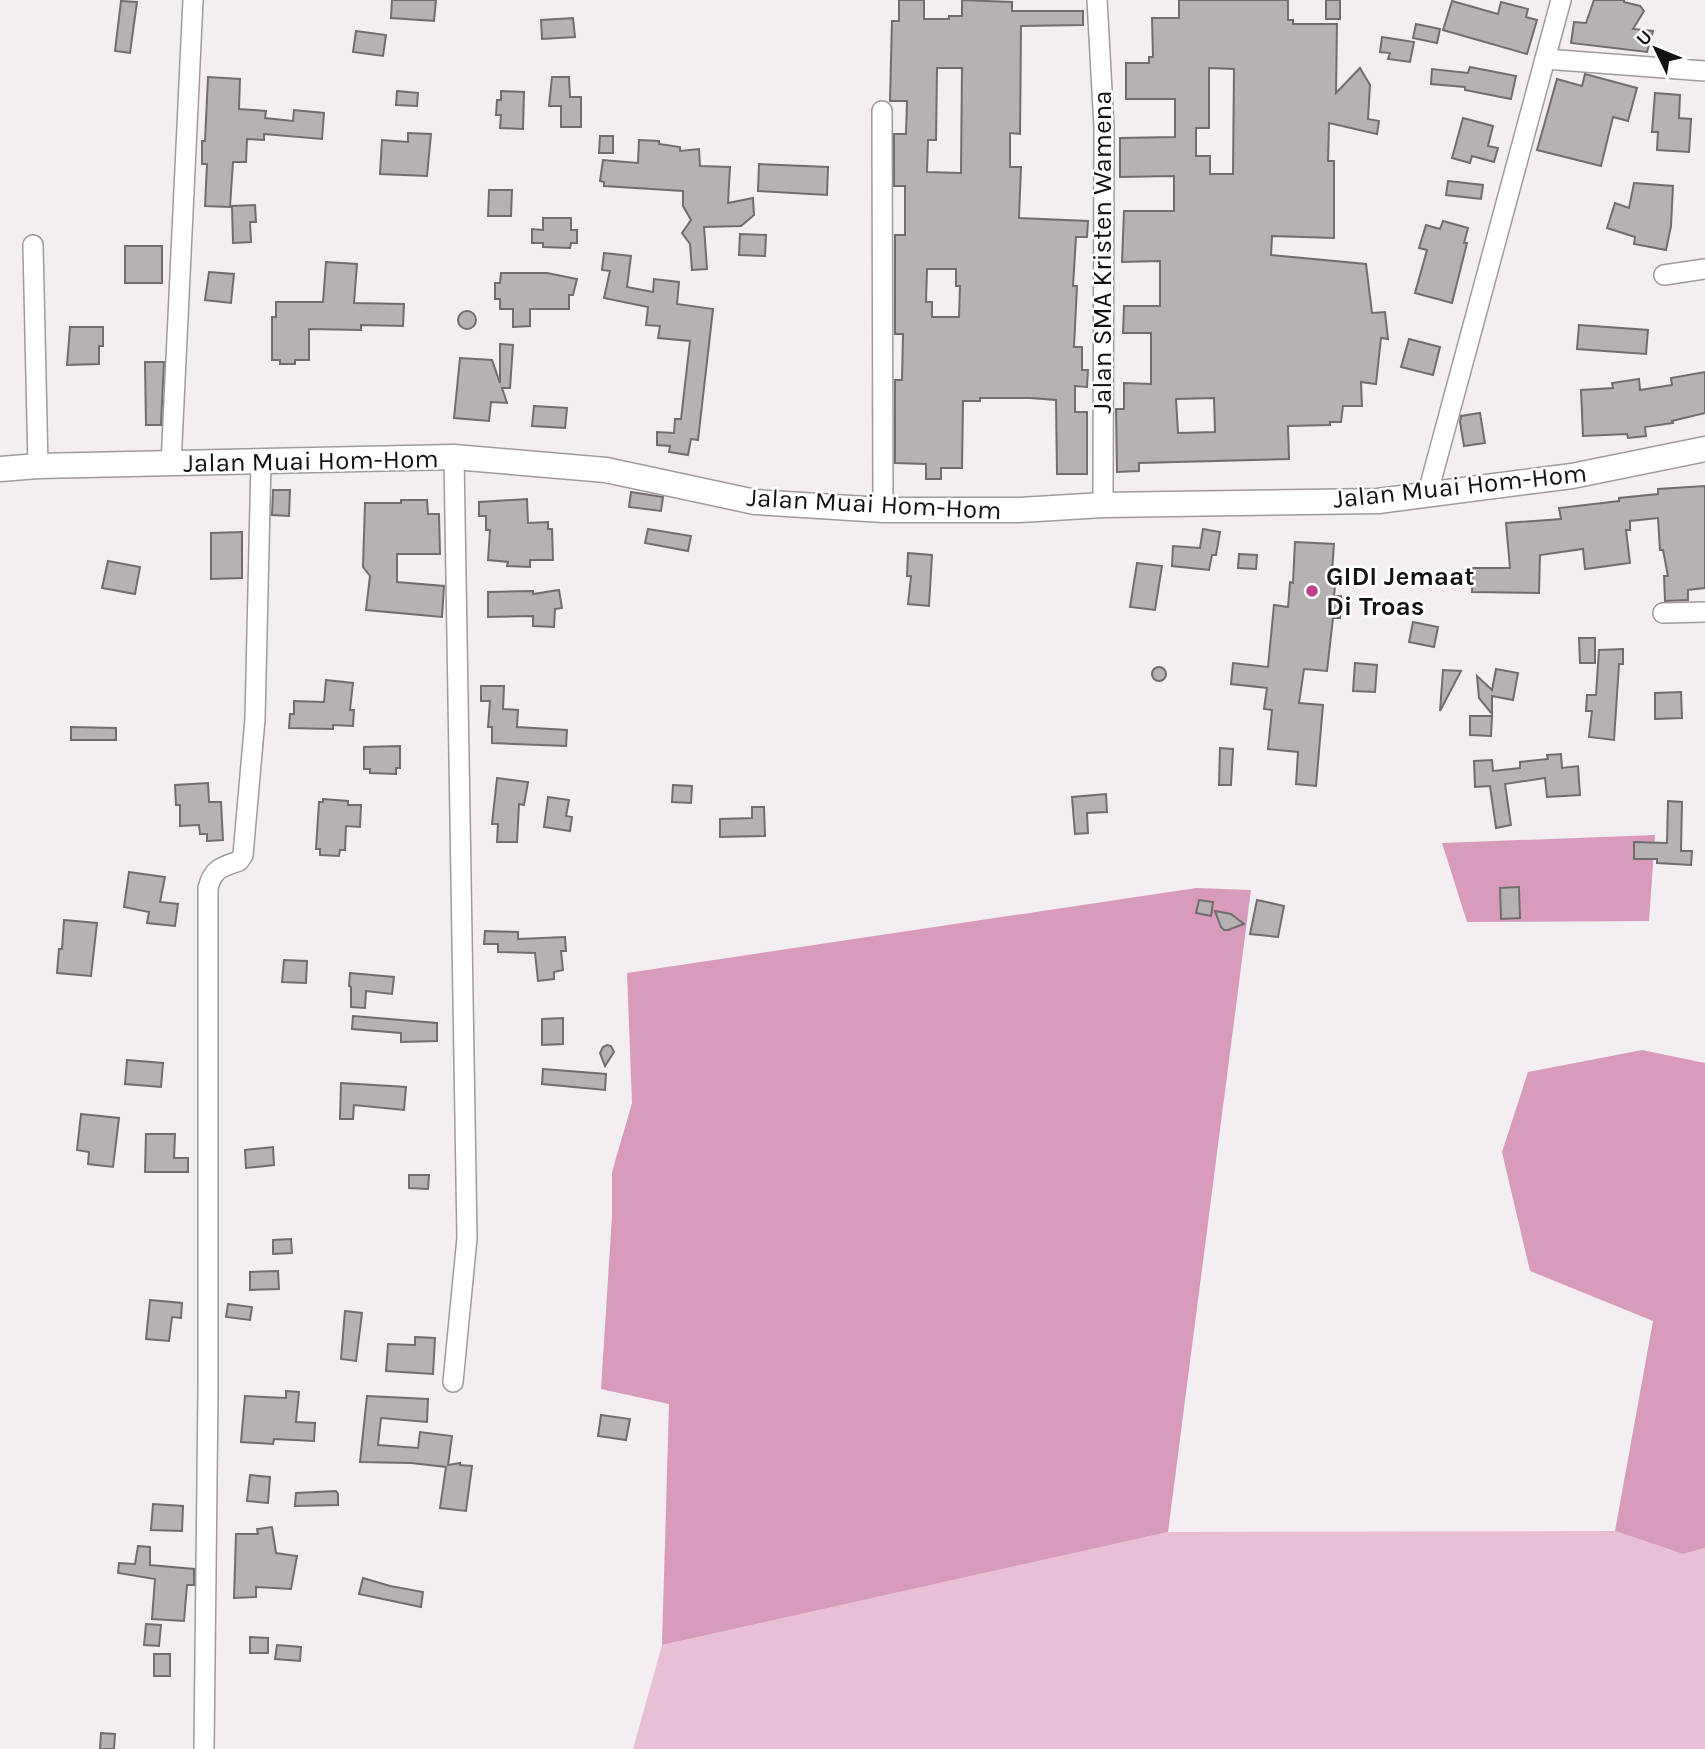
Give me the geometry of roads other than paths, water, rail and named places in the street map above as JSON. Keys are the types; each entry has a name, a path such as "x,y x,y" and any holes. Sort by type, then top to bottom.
{"street":[{"path":"171,465 193,0"},
{"name":"Jalan SMA Kristen Wamena","path":"1097,0 1104,127 1103,505"},
{"path":"1427,496 1561,0"},
{"path":"1545,59 1705,71"},
{"path":"882,111 883,510"},
{"path":"33,245 38,467"},
{"path":"1664,275 1705,269"},
{"name":"Jalan Muai Hom-Hom","path":"0,469 454,457 606,470 755,502 883,510 1020,510 1103,505 1378,501 1573,476 1705,449"},
{"path":"453,1381 467,1238 454,457"},
{"path":"204,1749 208,1390 208,888 217,868 239,861 243,855 255,719 261,461"},
{"path":"1663,613 1705,612"}],"place":[{"name":"GIDI Jemaat Di Troas","path":"1312,591"}]}
